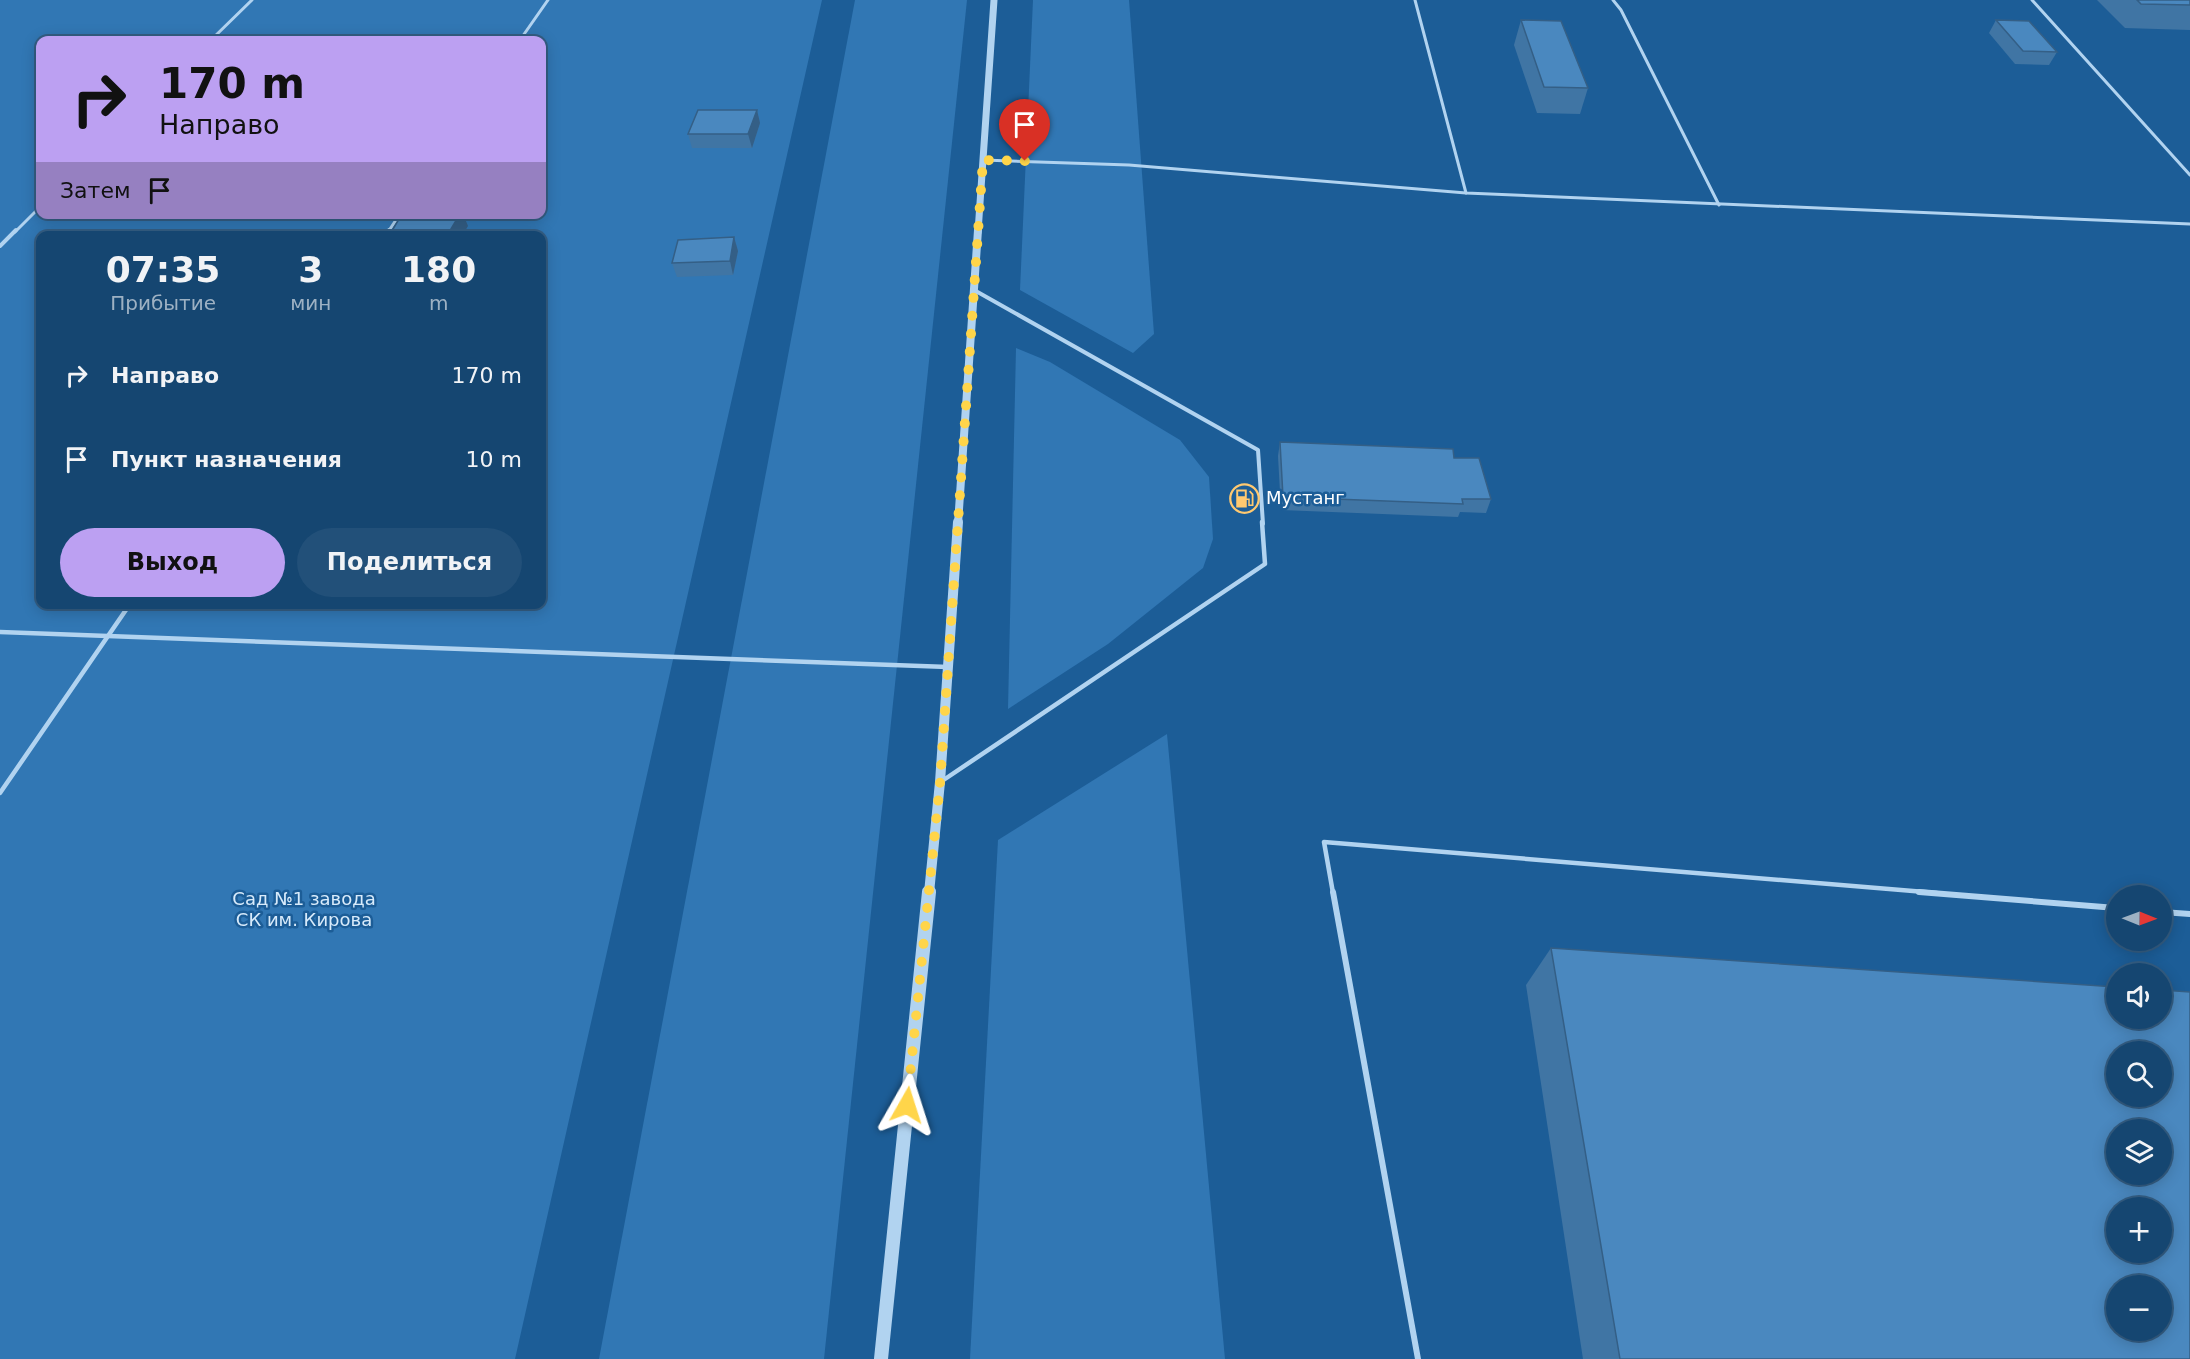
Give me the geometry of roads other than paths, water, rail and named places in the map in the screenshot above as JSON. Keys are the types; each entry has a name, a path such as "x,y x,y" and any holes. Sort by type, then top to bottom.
{"street":[{"path":"881,1359 940,783 994,0"}],"lane":[{"path":"215,36 252,0"},
{"path":"523,36 548,0"},
{"path":"1416,0 1466,193"},
{"path":"1613,0 1621,10 1719,205"},
{"path":"2032,0 2190,175"},
{"path":"983,160 1129,165 1466,193 2190,224"},
{"path":"0,246 36,211"},
{"path":"940,783 1265,564 1258,450 974,290"},
{"path":"0,793 127,609"},
{"path":"0,632 948,667"},
{"path":"1418,1359 1324,842 2106,907"},
{"path":"2172,913 2190,914"}],"place":[{"name":"Мустанг","path":"1245,498"}],"park label":[{"name":"Сад №1 завода СК им. Кирова","path":"304,909"}]}
